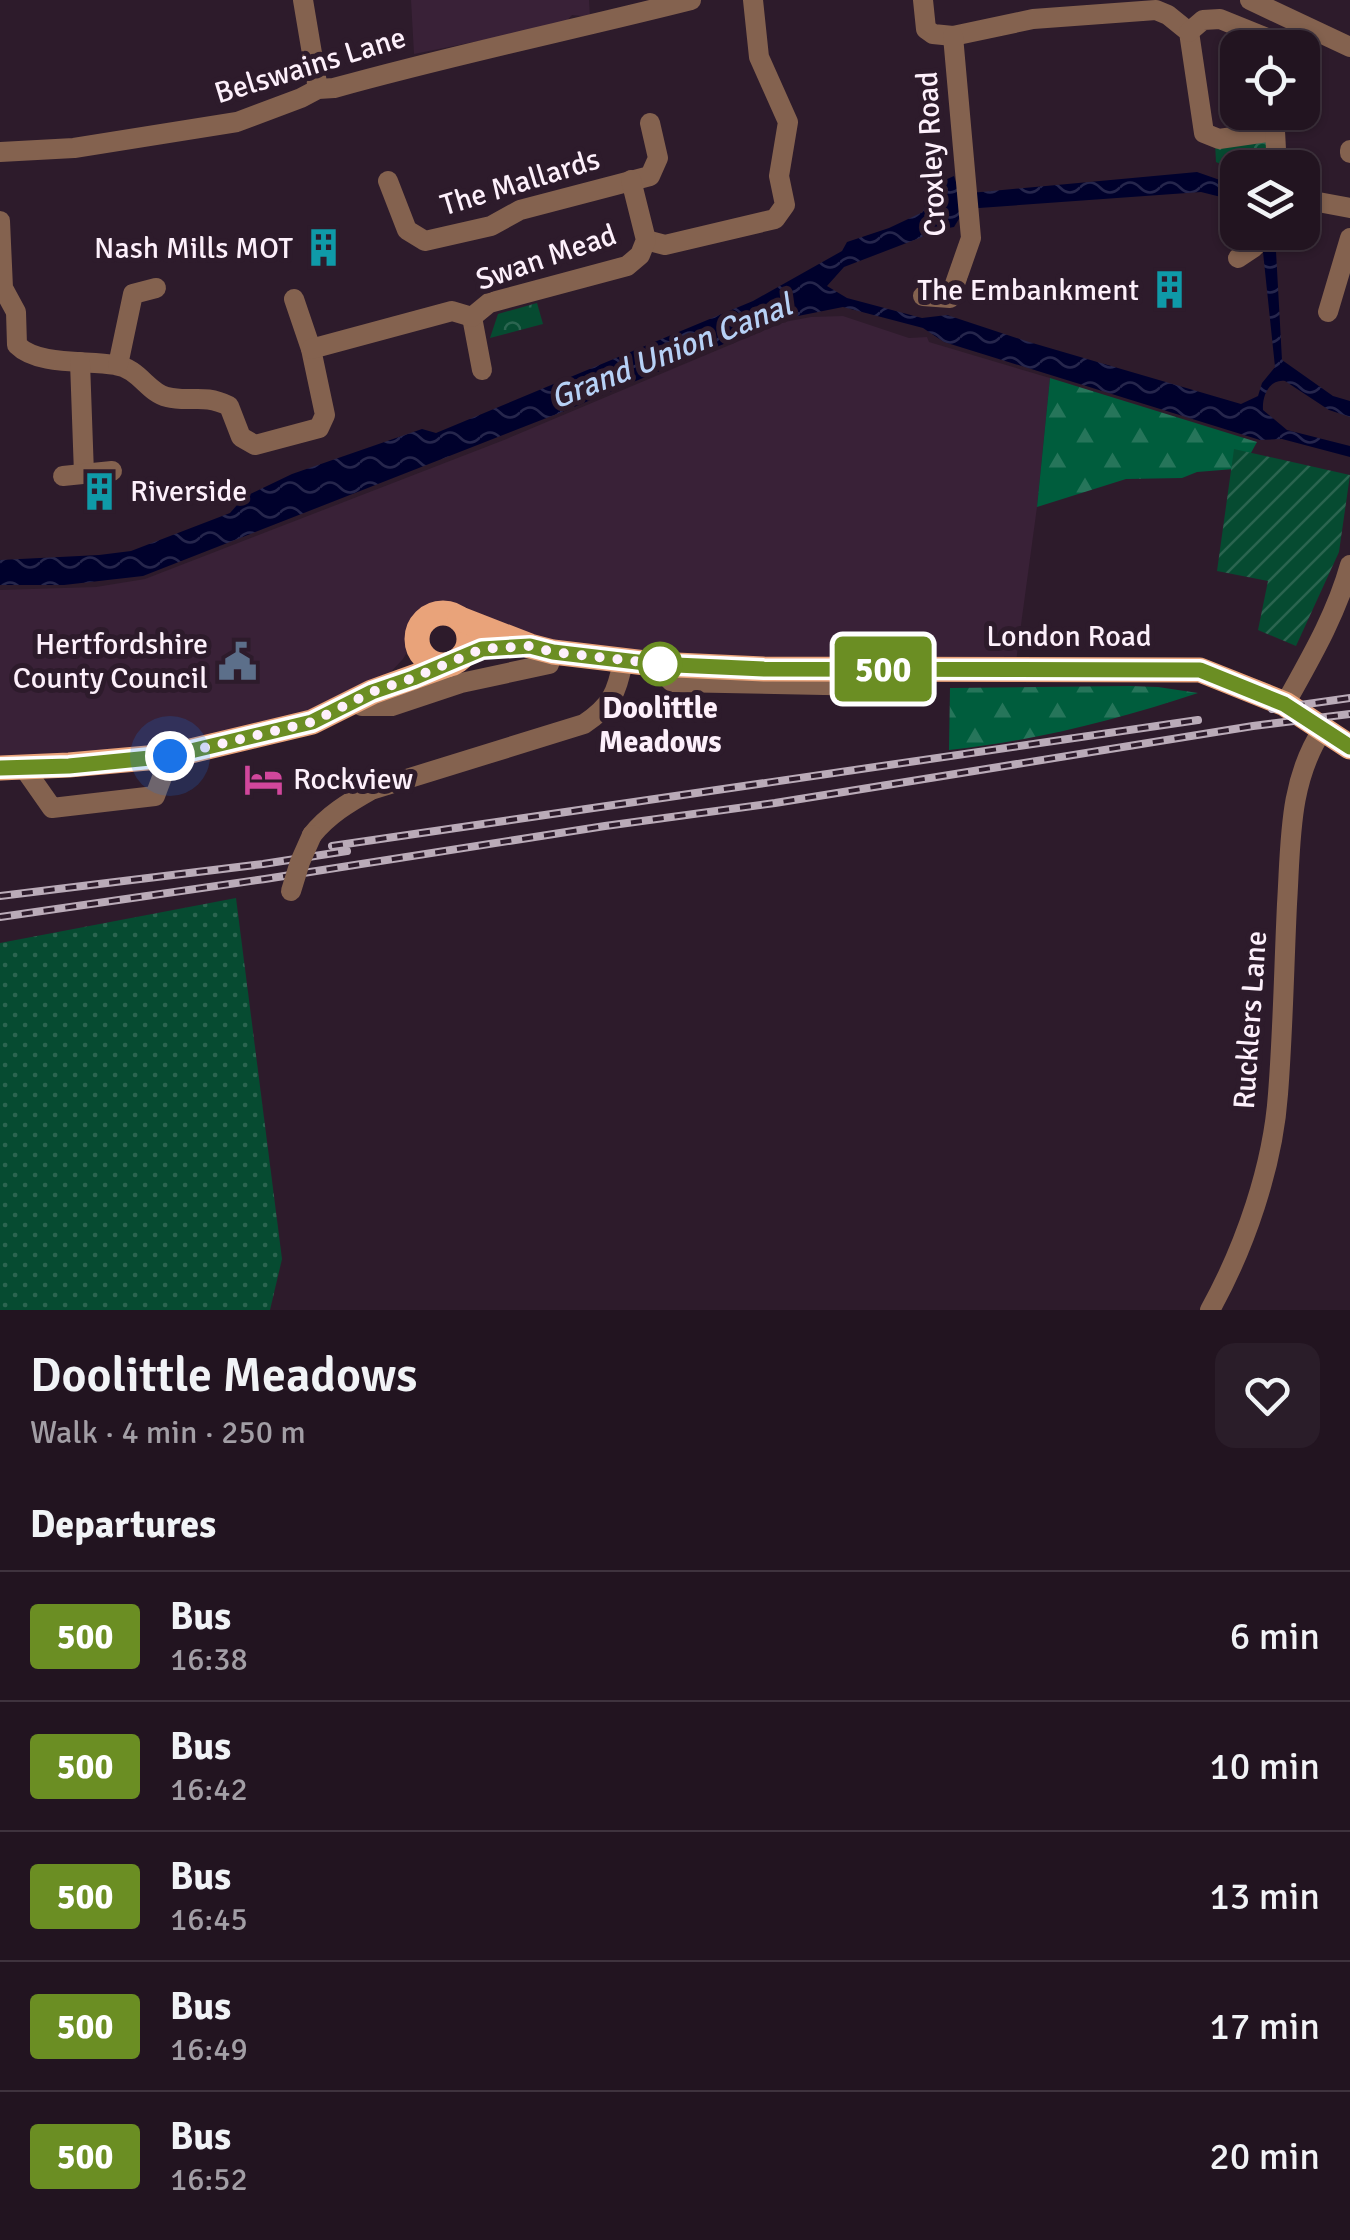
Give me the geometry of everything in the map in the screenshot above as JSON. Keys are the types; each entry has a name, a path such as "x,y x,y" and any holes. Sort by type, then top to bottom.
{"main road":[{"path":"446,612 466,626 469,640 466,650 454,661 435,664 422,655 417,634 420,625 436,613 446,612"},
{"name":"London Road","path":"460,619 541,649"},
{"name":"London Road","path":"362,696 403,659 417,634"},
{"name":"London Road","path":"12,768 170,756 312,722 362,696 482,649 541,649 654,664 764,669 1200,670 1284,704 1350,747"}],"street":[{"path":"303,0 318,89"},
{"name":"Belswains Lane","path":"0,152 74,148 237,122 318,89 692,0"},
{"path":"631,180 643,248 774,219 785,205 779,176 788,122 759,57 753,0"},
{"path":"922,0 926,29 933,34 953,36 1033,19 1156,10 1189,32 1204,134 1219,139 1249,130"},
{"path":"1250,0 1350,47"},
{"path":"1189,32 1203,20 1220,19 1247,30"},
{"name":"Croxley Road","path":"922,296 950,298 971,238 953,36"},
{"name":"The Mallards","path":"388,180 407,230 425,241 491,226 520,210 650,176 658,158 650,122"},
{"path":"1320,203 1347,208 1350,186"},
{"path":"0,221 2,288 16,312 17,345 27,355 118,365 131,369 164,397 213,398 229,406 242,437 255,444 318,428 325,415 311,349 294,299"},
{"path":"1328,312 1350,238"},
{"name":"Swan Mead","path":"472,316 488,303 627,266 643,248"},
{"path":"1238,258 1248,250"},
{"path":"118,365 132,294 156,288"},
{"name":"Swan Mead","path":"311,349 452,311 472,316"},
{"name":"Swan Mead","path":"472,316 482,370"},
{"path":"80,362 73,475 112,470"},
{"path":"1284,704 1342,594 1350,565"},
{"path":"362,696 362,706 392,706 461,683 548,664 541,649"},
{"path":"292,891 312,835 344,805 370,790 584,724 604,711 613,696 623,661"},
{"path":"654,664 672,682 924,687"},
{"name":"Rucklers Lane","path":"1210,1310 1226,1282 1264,1174 1278,1098 1293,804 1308,751 1324,729"},
{"path":"12,768 52,808 155,796 170,756"}],"shaded area":[{"path":"411,0 589,0 590,17 572,15 564,24 414,54"},
{"path":"843,316 909,338 927,337 929,342 1050,378 1015,669 529,646 466,650 460,619 446,612 428,617 403,659 372,692 170,756 0,768 0,590 96,587 145,579 504,440 784,322"}],"green space":[{"path":"1268,142 1268,150 1220,150 1220,164 1216,162 1215,143"},
{"path":"537,303 543,324 490,338 498,314"},
{"path":"1050,378 1257,442 1247,460 1234,469 1197,472 1182,478 1126,479 1037,507"},
{"path":"1234,449 1350,475 1339,552 1296,646 1258,630 1268,581 1217,571"},
{"path":"1130,686 1198,693 1075,728 949,750 950,688"},
{"path":"236,898 282,1259 270,1310 0,1310 0,943"}],"water":[{"name":"Grand Union Canal","path":"1197,172 1220,180 1220,197 1201,192 965,209 954,227 844,267 827,286 847,298 922,318 947,315 1241,404 1258,396 1262,383 1275,367 1263,250 1276,250 1282,360 1333,396 1350,401 1350,417 1329,410 1285,381 1268,390 1263,410 1287,430 1350,446 1350,457 1282,439 1260,440 944,342 923,328 843,307 783,319 567,410 143,576 64,585 0,585 0,560 131,551 230,513 244,497 292,474 422,429 436,433 753,301 842,251 847,242 923,212 929,187 954,176 960,194"}],"railway":[{"path":"1272,709 1350,698"},
{"path":"0,917 1350,714"},
{"path":"332,846 1198,720"},
{"path":"0,896 347,851"}],"bus line":[{"name":"500","path":"0,768 170,756 312,722 372,692 482,649 530,646 654,664 764,669 1200,670 1284,704 1350,747"}],"place":[{"name":"Nash Mills MOT","path":"323,248"},
{"name":"The Embankment","path":"1169,290"},
{"name":"Riverside","path":"100,491"},
{"name":"Hertfordshire County Council","path":"238,661"},
{"name":"Doolittle Meadows","path":"660,664"},
{"name":"Rockview","path":"263,779"}],"route":[{"path":"170,756 312,722 372,692 482,649 530,646 660,664"}]}
